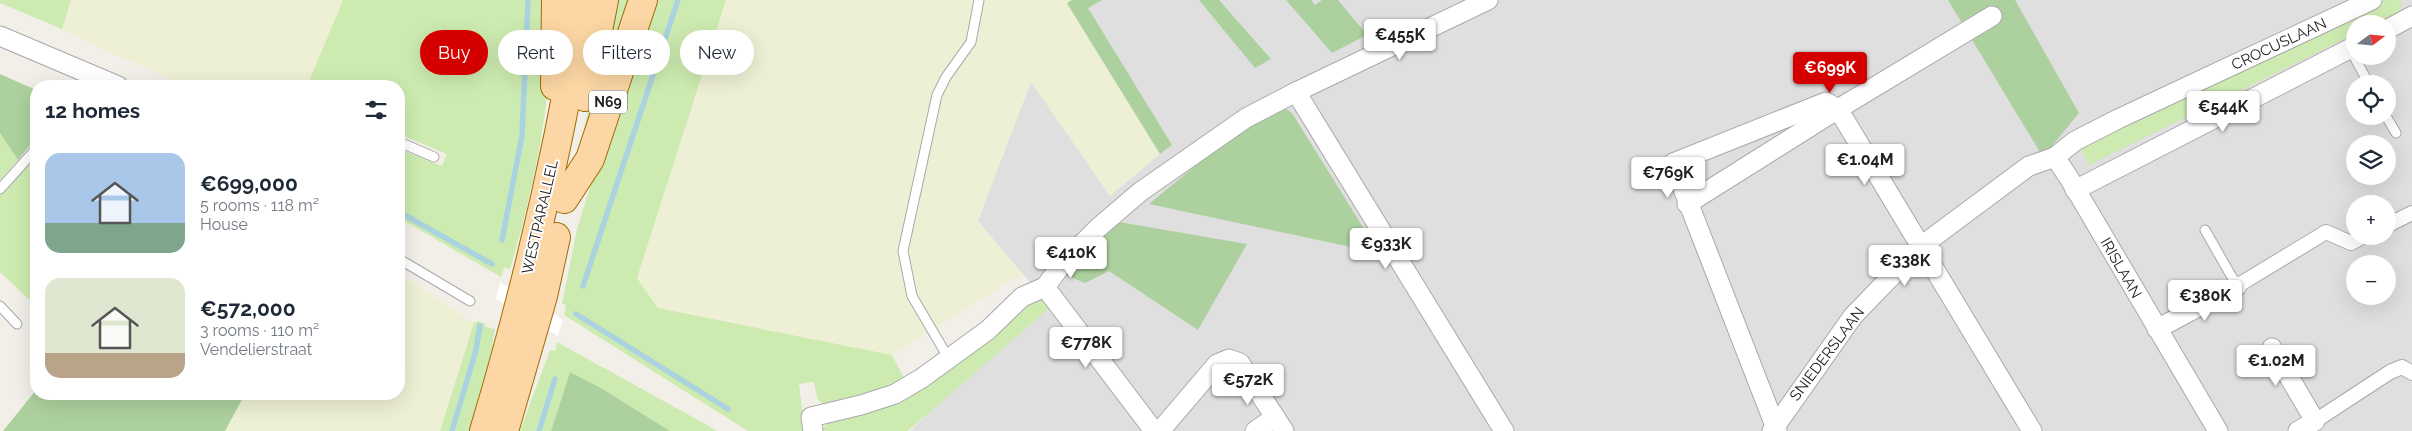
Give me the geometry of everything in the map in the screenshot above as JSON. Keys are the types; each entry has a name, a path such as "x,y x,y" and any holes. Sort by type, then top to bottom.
{"main road":[{"name":"N69","path":"556,0 555,84 561,128"},
{"name":"WESTPARALLEL","path":"504,431 529,309 584,0"},
{"name":"WESTPARALLEL","path":"484,431 529,309 564,199 604,0"},
{"name":"N69","path":"564,199 590,159 642,0"}],"street":[{"path":"813,431 811,416 861,405 895,394 949,359 988,330 1022,297 1045,287 1055,270 1098,228 1163,175 1246,118 1488,0"},
{"name":"CROCUSLAAN","path":"2055,157 2075,141 2118,119 2372,0"},
{"path":"1688,204 1838,109 1992,16"},
{"path":"2396,25 2412,16"},
{"path":"0,36 87,77 97,80"},
{"path":"2075,190 2346,52"},
{"path":"1296,92 1504,431"},
{"path":"1775,429 1673,163 1826,102 1838,109 2032,431"},
{"name":"IRISLAAN","path":"2055,157 2218,431"},
{"name":"SNIEDERSLAAN","path":"1775,429 1853,316 1920,247 2029,166 2055,157"},
{"path":"2396,221 2412,213"},
{"path":"2157,329 2237,286 2326,232 2346,241"},
{"path":"1045,287 1154,431"},
{"path":"2272,348 2315,421"},
{"path":"1160,431 1217,364 1229,359 1240,363 1280,424 1255,431"},
{"path":"2298,431 2390,372 2402,367 2412,373"}],"lane":[{"path":"949,359 912,296 903,251 937,95 946,77 971,42 979,0"},
{"path":"2391,125 2396,134"},
{"path":"405,145 434,157"},
{"path":"0,189 30,156"},
{"path":"2205,230 2237,286"},
{"path":"405,263 470,301"},
{"path":"0,306 17,324"}],"shaded area":[{"path":"1030,0 2412,0 2412,431 910,431 1046,301 959,199"}],"green space":[{"path":"0,0 71,0 62,29 0,3"},
{"path":"71,0 343,0 310,80 170,80 62,29"},
{"path":"343,0 551,0 550,30 498,30 498,75 549,75 541,140 527,205 510,269 504,268 501,277 405,221 405,151 442,166 447,154 405,136 405,80 310,80"},
{"path":"608,0 635,0 625,30 602,30"},
{"path":"649,0 726,0 716,30 680,30 680,75 702,75 637,278 658,308 892,355 905,380 871,395 823,405 817,398 814,382 799,384 805,431 748,431 564,315 566,305 562,304 577,229 625,75 670,75 670,30 640,30"},
{"path":"726,0 1072,0 1067,4 1160,154 1110,196 1031,82 978,221 1022,274 892,355 658,308 637,278 702,75 754,75 754,30 716,30"},
{"path":"1072,0 1102,0 1088,8 1172,145 1160,154 1067,3"},
{"path":"1199,0 1219,0 1271,59 1255,68"},
{"path":"1286,0 1311,0 1315,5 1322,0 1338,0 1367,35 1332,53"},
{"path":"1948,0 2015,0 2079,113 2043,157"},
{"path":"2380,0 2400,0 2402,3 2398,13 2394,15 2350,15"},
{"path":"2346,17 2346,38 2089,165 2080,148"},
{"path":"0,74 30,87 30,145 18,160 0,133"},
{"path":"594,75 609,75 578,163"},
{"path":"1285,108 1292,113 1379,253 1149,204 1228,139"},
{"path":"0,133 18,160 0,180"},
{"path":"30,162 30,300 0,272 0,195"},
{"path":"1119,222 1247,244 1198,330 1109,271 1085,283 1061,273"},
{"path":"405,277 474,323 440,431 225,431 242,400 405,400"},
{"path":"1033,298 1049,300 1053,305 908,431 821,431 828,422 865,412"},
{"path":"478,321 485,324 486,327 495,329 488,371 470,431 440,431 474,323"},
{"path":"557,342 717,431 670,431 601,388 570,372 551,431 520,431 550,350 555,351"},
{"path":"570,372 601,388 670,431 551,431"},
{"path":"30,397 30,400 242,400 225,431 3,431"}],"pier":[{"path":"500,282 563,320 558,336 496,299"}],"waterway":[{"path":"502,240 522,136 528,0"},
{"path":"583,286 678,0"},
{"path":"405,215 492,264"},
{"path":"576,314 728,409"},
{"path":"452,431 476,350 480,326"},
{"path":"539,431 555,379"}]}
